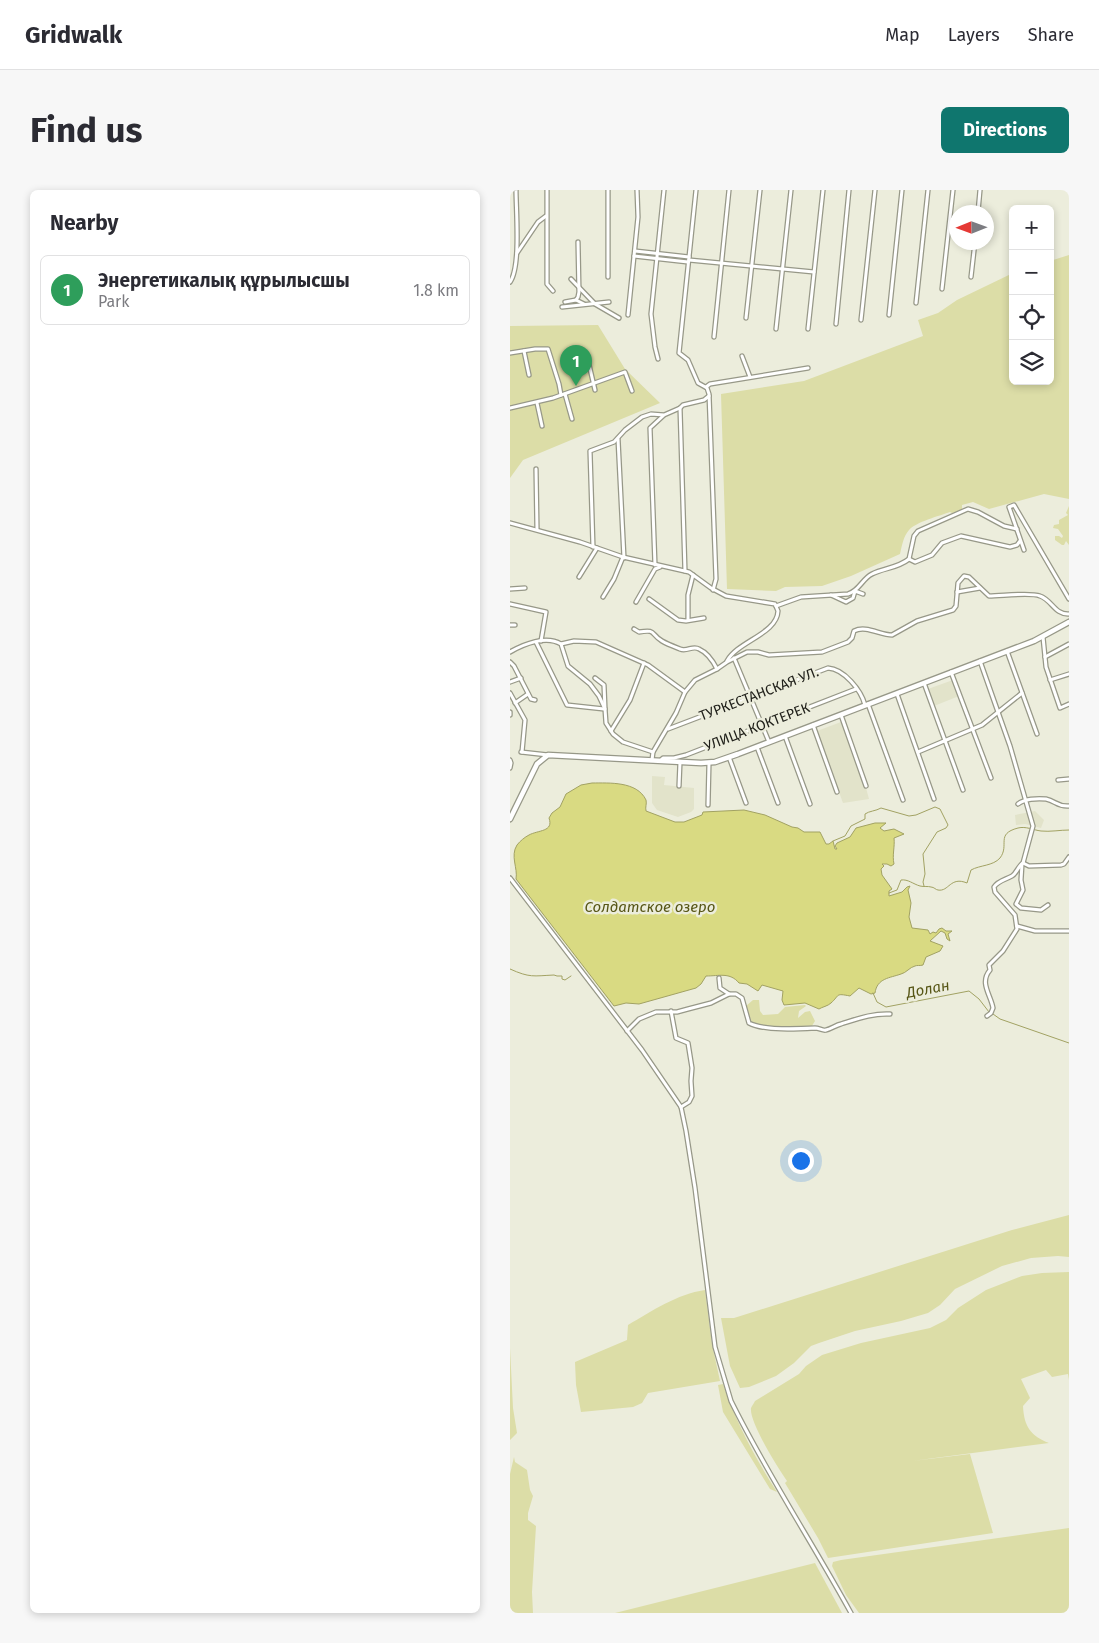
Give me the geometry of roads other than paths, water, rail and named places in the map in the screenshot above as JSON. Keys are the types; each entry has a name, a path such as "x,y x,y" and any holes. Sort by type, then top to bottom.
{"main road":[{"path":"510,818 537,764 546,754 709,763 729,758 1043,637 1069,622"}],"street":[{"path":"510,282 513,277 517,253 516,190"},
{"path":"547,190 547,284 553,291"},
{"path":"608,190 608,278"},
{"path":"628,314 638,216 637,190"},
{"path":"658,359 654,347 651,314 664,190"},
{"path":"696,190 679,353 688,360 698,383 706,387 710,395 716,579 713,590"},
{"path":"714,337 729,190"},
{"path":"746,318 760,190"},
{"path":"776,328 791,190"},
{"path":"808,329 823,190"},
{"path":"836,324 850,190"},
{"path":"861,320 875,190"},
{"path":"888,315 902,190"},
{"path":"916,303 928,190"},
{"path":"942,289 954,190"},
{"path":"979,205 980,190"},
{"path":"517,253 538,222 547,215"},
{"path":"576,300 578,298 579,285 578,242"},
{"path":"971,277 973,250"},
{"path":"635,251 689,260"},
{"path":"634,256 814,272"},
{"path":"510,267 515,263"},
{"path":"571,278 595,304 620,318"},
{"path":"566,302 576,300 584,304"},
{"path":"562,307 609,302"},
{"path":"510,353 543,348 550,351 572,419"},
{"path":"524,351 529,375"},
{"path":"587,356 595,390"},
{"path":"742,356 750,377"},
{"path":"706,387 710,384 808,368"},
{"path":"510,408 537,403 625,372 632,391"},
{"path":"655,565 650,428 664,415 683,405 706,399 710,395"},
{"path":"537,403 542,426"},
{"path":"680,408 685,571"},
{"path":"580,577 595,547 590,451 610,444 624,430 642,417 651,414 664,415"},
{"path":"603,597 614,580 624,558 618,438"},
{"path":"536,469 537,529"},
{"path":"1024,550 1009,507 1014,505 1069,599"},
{"path":"830,594 848,602 862,582 870,575 909,559 914,536 918,531 968,509 978,512 1004,526 1017,529"},
{"path":"510,523 537,529 624,558 685,571 713,590 726,596 774,604 776,606 801,597 848,594 855,591 862,594"},
{"path":"909,559 916,562 922,560 934,553 942,543 961,536 1010,547 1017,545 1020,540"},
{"path":"636,602 655,569 661,566"},
{"path":"688,620 688,595 693,575"},
{"path":"652,761 653,752 667,729 685,692 696,680 734,658 750,652 769,655 822,652 851,640 854,631 858,629 892,634 917,621 952,610 956,606 959,580 964,576 969,577 991,596 1039,595 1059,612 1069,614"},
{"path":"510,589 525,588"},
{"path":"957,592 980,588"},
{"path":"649,599 663,608 673,618 682,621 704,618"},
{"path":"510,604 546,612 541,640"},
{"path":"727,662 728,658 736,651 775,622 778,614 776,606"},
{"path":"510,624 515,625"},
{"path":"634,629 639,632 647,630 652,632 661,641 681,650 699,648 712,658 717,669"},
{"path":"1043,637 1046,667 1060,708 1069,704"},
{"path":"510,652 541,640 553,640 560,644 568,666 590,684 605,710"},
{"path":"560,644 593,640 652,667 685,692"},
{"path":"536,642 568,705 605,710"},
{"path":"1045,658 1069,644"},
{"path":"1007,651 1037,734"},
{"path":"734,658 769,742"},
{"path":"510,662 521,678 531,699 535,700"},
{"path":"980,662 1026,800 1033,828 1022,863 1021,880 1023,890 1016,904 1021,908 1040,910 1048,905"},
{"path":"611,731 630,700 644,663"},
{"name":"ТУРКЕСТАНСКАЯ УЛ.","path":"667,729 830,668 841,672 867,704 903,800"},
{"path":"951,672 991,778"},
{"path":"1050,680 1069,674"},
{"path":"510,682 521,678"},
{"path":"595,678 604,685 606,723 611,731 623,742 653,752"},
{"path":"924,683 963,790"},
{"name":"УЛИЦА КОКТЕРЕК","path":"660,761 663,758 674,758 686,754 856,689"},
{"path":"510,693 525,720 521,752 546,754 544,749"},
{"path":"896,693 934,799"},
{"path":"918,752 982,725 1022,693"},
{"path":"515,703 528,694"},
{"path":"841,715 866,786"},
{"path":"813,725 837,792"},
{"path":"785,736 810,804"},
{"path":"757,747 778,803"},
{"path":"729,758 746,803"},
{"path":"510,760 510,768"},
{"path":"679,786 680,762"},
{"path":"708,805 709,763"},
{"path":"1058,780 1069,779"},
{"path":"1018,804 1026,800 1045,799 1059,806 1069,806"},
{"path":"1022,863 1029,866 1061,865 1069,857"},
{"path":"987,1016 993,1008 986,987 986,974 990,970 989,965 1003,951 1017,929 1015,915 995,892 994,887 998,881 1014,875 1022,863"},
{"path":"510,878 642,1050 681,1106 695,1188 715,1347 728,1394 773,1481 807,1535 850,1613"},
{"path":"1017,926 1035,931 1069,931"},
{"path":"719,978 720,988 729,994"},
{"path":"626,1030 639,1019 656,1012 677,1012 711,1003 729,994 736,994 742,998 749,1023 770,1029 809,1030 816,1028 825,1030 876,1013 890,1014"},
{"path":"671,1011 676,1038 688,1042 692,1068 692,1096 689,1102 681,1106"}],"water":[{"name":"Солдатское озеро","path":"592,783 622,784 636,789 646,800 646,811 675,822 684,822 702,815 703,812 744,810 765,815 804,832 820,832 826,844 833,841 835,849 837,849 835,846 837,843 850,837 856,828 875,823 886,823 880,828 884,831 894,829 904,834 894,838 894,864 891,866 882,864 884,866 881,869 882,875 892,889 889,891 889,896 902,892 910,886 908,890 911,903 909,917 912,928 928,930 930,934 936,933 942,928 946,931 952,931 948,934 950,941 945,933 941,931 930,941 943,946 940,951 926,957 923,965 913,967 881,981 875,993 871,994 859,988 850,996 838,995 830,1004 819,1009 805,1003 784,1005 782,1000 783,991 762,985 758,991 747,984 739,983 732,977 724,975 706,976 696,988 639,1004 626,1003 614,1006 516,879 514,853 517,845 527,836 544,830 549,826 549,818 560,807 566,794 581,785"}],"waterway":[{"path":"833,841 845,836 851,826 865,819 865,814 881,808 909,816 935,807 940,809 948,825 937,832 923,854 924,886"},
{"path":"889,893 897,890 901,880 938,890 945,889 957,881 967,883 971,870 994,863 1000,858 1004,849 1005,837 1011,830 1018,828 1038,831 1069,830"},
{"path":"510,969 532,976 562,976 562,979 565,980 571,976"},
{"name":"Долан","path":"873,993 877,1002 886,1007 969,991 979,999 989,1012"},
{"name":"Долан","path":"993,1014 1000,1019 1069,1043"}],"place":[{"name":"Энергетикалық құрылысшы","path":"576,386"}]}
